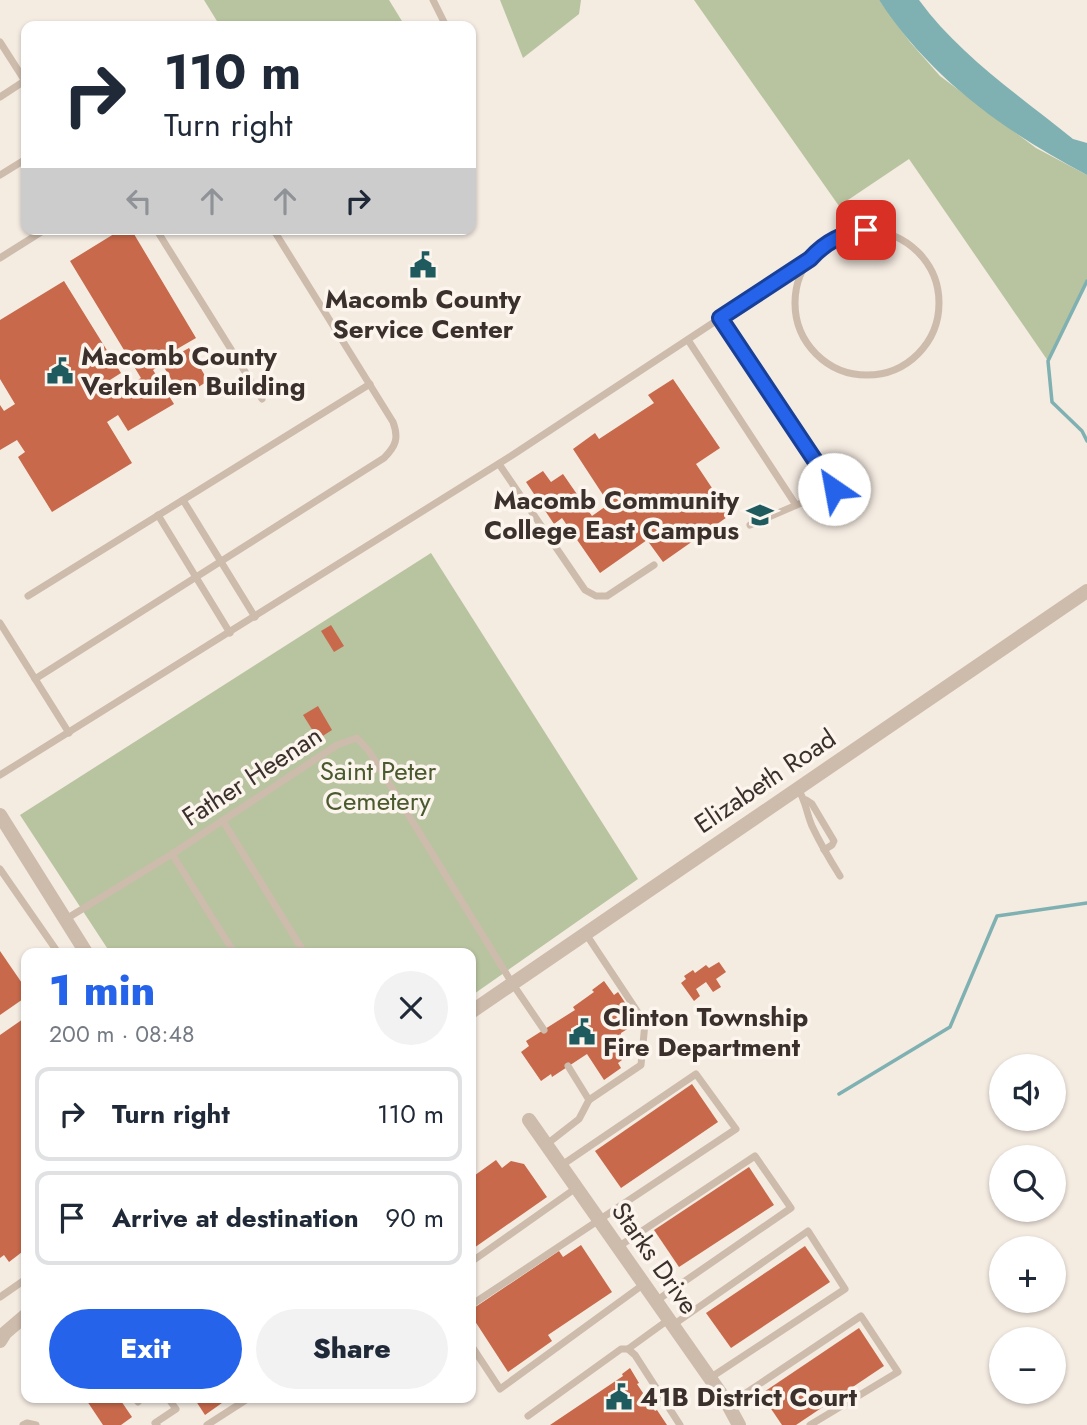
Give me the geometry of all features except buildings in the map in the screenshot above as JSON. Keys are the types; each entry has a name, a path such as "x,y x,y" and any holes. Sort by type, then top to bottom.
{"street":[{"name":"Elizabeth Road","path":"476,1008 586,933 802,794 1087,591"},
{"path":"0,815 65,919 80,948"},
{"name":"Starks Drive","path":"529,1120 729,1405 735,1423"},
{"path":"2,1333 21,1319"}],"lane":[{"path":"433,0 444,21"},
{"path":"0,42 21,74"},
{"path":"0,97 21,84"},
{"path":"0,175 21,162"},
{"path":"0,775 499,464 810,259 820,247 841,234 866,230 890,234 912,246 929,264 938,285 940,308 935,331 923,351 905,366 883,374 860,376 838,370 818,357 803,337 795,314 795,289 804,266 810,259"},
{"path":"0,258 36,235"},
{"path":"160,235 262,400"},
{"path":"35,679 384,458 392,450 397,440 393,422 277,235"},
{"path":"720,318 834,489 750,525"},
{"path":"688,340 796,505"},
{"path":"28,596 370,384"},
{"path":"499,464 585,590 596,596 607,596 654,565"},
{"path":"183,500 255,617"},
{"path":"158,515 230,633"},
{"path":"0,623 69,733"},
{"name":"Father Heenan","path":"65,919 172,854 337,745 357,738 369,751 512,983"},
{"path":"802,794 805,809 824,850 840,876"},
{"path":"802,794 812,804 834,842 824,850"},
{"path":"223,821 301,948"},
{"name":"Father Heenan","path":"172,854 231,948"},
{"path":"0,869 55,948"},
{"path":"547,1144 579,1119 589,1100 641,1065 645,1023 586,933"},
{"path":"512,983 544,1030"},
{"path":"568,1066 589,1100"},
{"path":"476,1302 736,1129 696,1074 562,1165"},
{"path":"618,1247 755,1156 791,1208 656,1301"},
{"path":"476,1259 577,1188"},
{"path":"528,1416 621,1349 628,1349 671,1322 808,1231 845,1289 710,1378"},
{"path":"0,1297 21,1282"},
{"path":"476,1353 500,1389 644,1284"},
{"path":"729,1405 861,1316 898,1372 810,1425"},
{"path":"628,1349 635,1355 680,1425"},
{"path":"157,1425 156,1423 176,1409 172,1403"},
{"path":"207,1425 240,1403"},
{"path":"23,1425 36,1425"}],"green space":[{"path":"204,0 389,0 402,21 217,21"},
{"path":"500,0 581,0 579,14 523,58"},
{"path":"694,0 879,0 910,42 940,76 1036,148 1087,175 1087,281 1048,361 909,159 839,206"},
{"name":"Saint Peter Cemetery","path":"431,553 638,879 476,992 476,948 107,948 20,815"}],"water":[{"path":"879,0 919,0 953,39 991,74 1073,139 1087,143 1087,175 1027,140 971,101 922,54"}],"waterway":[{"path":"1087,281 1048,361 1052,402 1082,431 1087,441"},
{"path":"839,1094 950,1027 997,916 1087,903"}],"place":[{"name":"Macomb County Service Center","path":"423,265"},
{"name":"Macomb County Verkuilen Building","path":"60,371"},
{"name":"Macomb Community College East Campus","path":"760,515"},
{"name":"Clinton Township Fire Department","path":"582,1032"},
{"name":"41B District Court","path":"619,1397"}],"route":[{"path":"834,489 720,318 810,259 820,247 841,234 866,230"}]}
